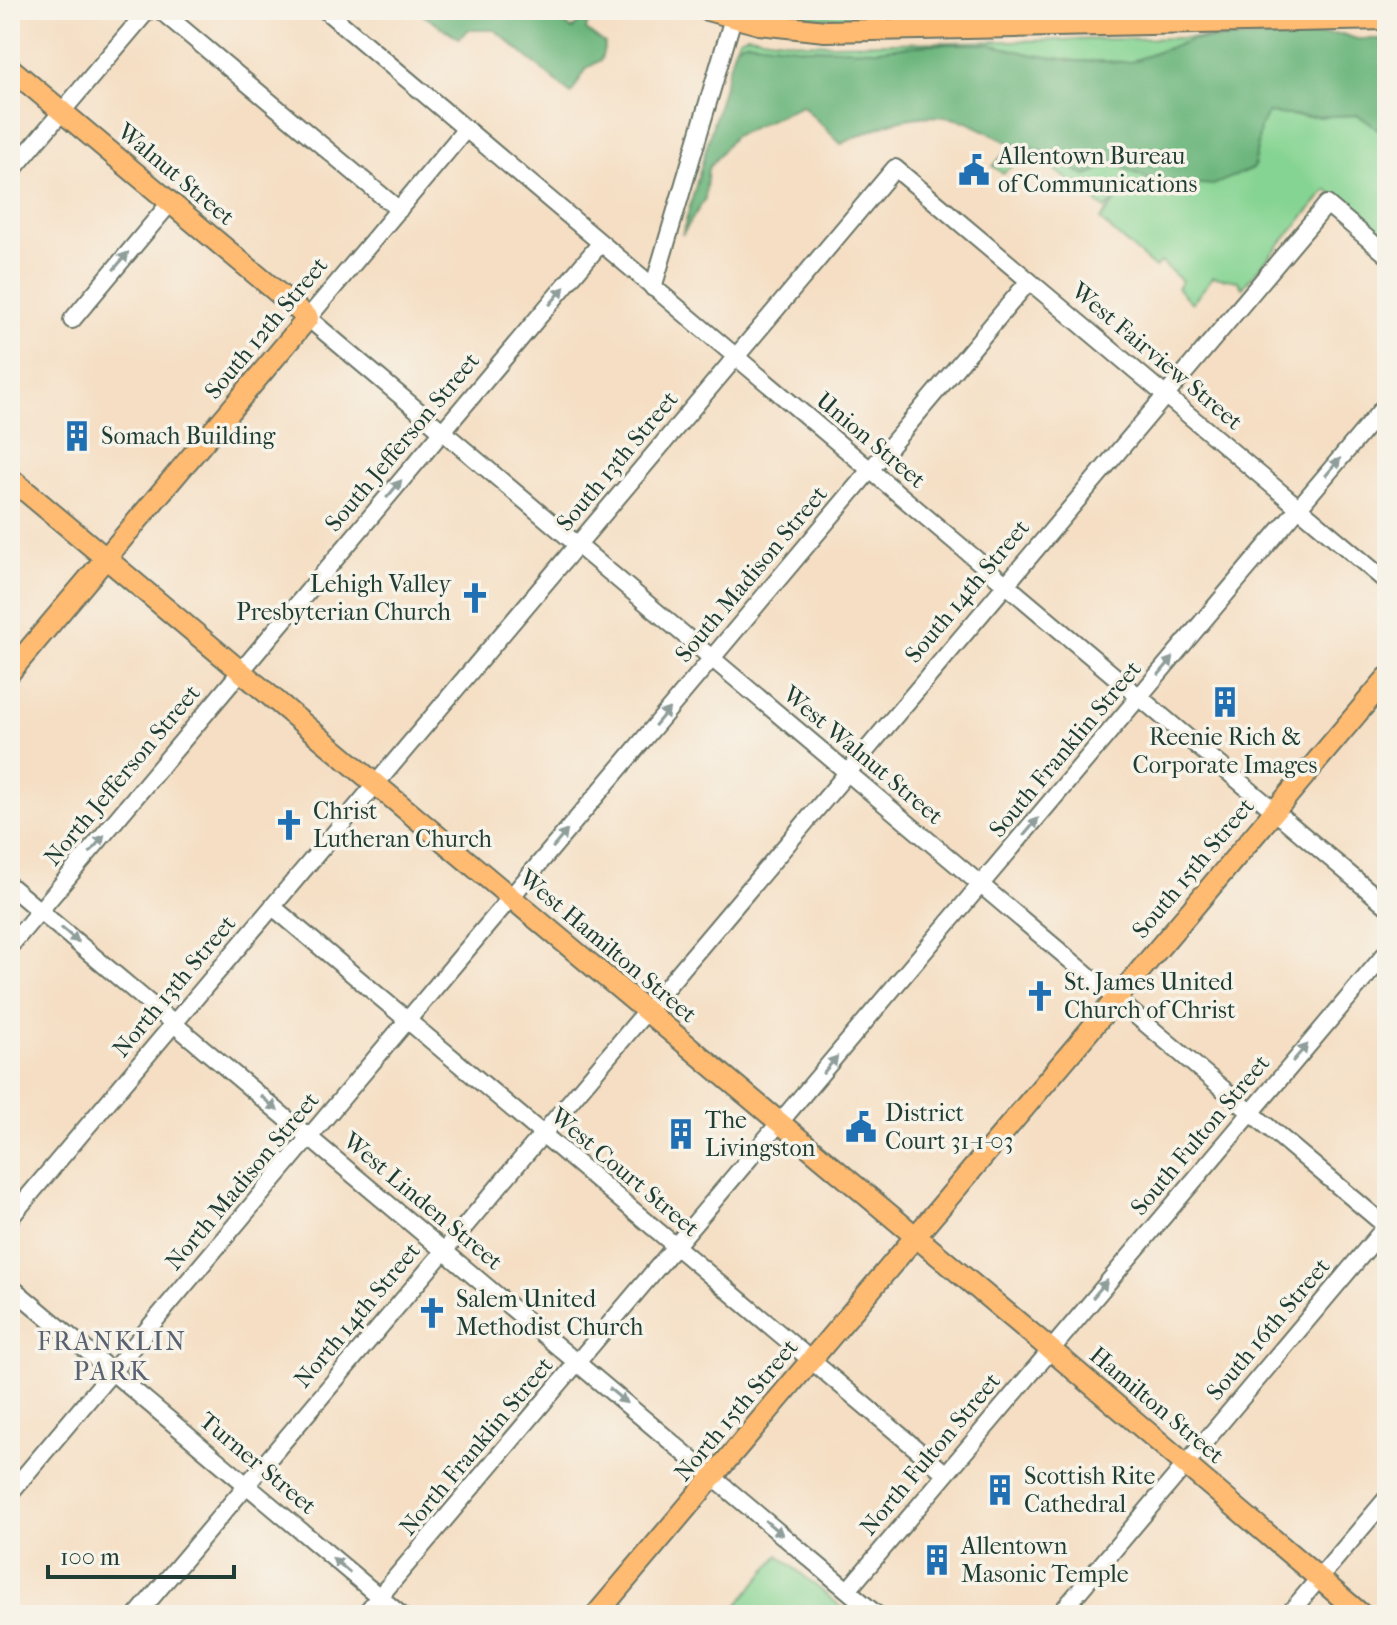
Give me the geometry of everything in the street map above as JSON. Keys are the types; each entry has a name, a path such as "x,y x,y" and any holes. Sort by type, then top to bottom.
{"main road":[{"path":"707,10 797,30 825,31 1387,19"},
{"name":"Walnut Street","path":"10,68 308,318"},
{"name":"South 12th Street","path":"11,670 308,318"},
{"name":"West Hamilton Street","path":"10,478 916,1238"},
{"name":"South 15th Street","path":"916,1238 1387,678"},
{"name":"Hamilton Street","path":"916,1238 1362,1615"},
{"name":"North 15th Street","path":"596,1615 916,1238"}],"street":[{"path":"10,173 148,10"},
{"path":"160,10 399,210"},
{"name":"Union Street","path":"325,10 1387,906"},
{"path":"653,288 733,18"},
{"name":"South 12th Street","path":"308,318 466,129"},
{"name":"West Fairview Street","path":"895,168 1387,582"},
{"name":"South 13th Street","path":"375,786 895,168"},
{"path":"72,320 170,203"},
{"name":"South 14th Street","path":"644,1010 1327,204 1387,255"},
{"name":"South Jefferson Street","path":"240,672 600,244"},
{"name":"South Madison Street","path":"510,899 1029,281"},
{"name":"West Walnut Street","path":"308,318 1387,1226"},
{"name":"South Franklin Street","path":"779,1124 1387,403"},
{"name":"North Jefferson Street","path":"10,946 240,672"},
{"name":"North 13th Street","path":"10,1218 375,786"},
{"name":"West Linden Street","path":"10,886 877,1615"},
{"name":"North Madison Street","path":"10,1493 510,899"},
{"name":"West Court Street","path":"273,907 945,1473"},
{"name":"South Fulton Street","path":"1050,1349 1387,952"},
{"name":"North 14th Street","path":"137,1615 644,1010"},
{"name":"North Franklin Street","path":"364,1615 779,1124"},
{"name":"South 16th Street","path":"1059,1615 1387,1226"},
{"name":"Turner Street","path":"10,1286 401,1615"},
{"name":"North Fulton Street","path":"848,1590 1050,1349"},
{"path":"1288,1615 1387,1498"}],"green space":[{"path":"415,10 552,10 572,30 589,10 586,30 605,44 601,60 587,68 571,94 495,30 468,30 459,38"},
{"path":"776,10 1054,10 1051,14 826,18 775,14"},
{"path":"1342,34 1357,39 1387,39 1387,135 1358,115 1310,117 1268,113 1260,127 1254,168 1213,185 1151,180 1112,163 1086,176 1043,152 1012,144 968,122 945,117 899,121 841,144 802,105 734,136 708,169 705,199 682,235 733,53 736,45 745,41 804,48 875,50 934,44 989,44 1076,61 1130,62 1191,40"},
{"path":"747,35 833,44 1236,37 1191,40 1130,62 1076,61 989,44 934,44 875,50 804,48 745,41 737,45 733,53 739,38"},
{"path":"1268,113 1310,117 1358,115 1387,135 1387,239 1327,190 1242,288 1238,281 1213,277 1192,303 1177,288 1182,281 1161,262 1155,268 1100,220 1118,198 1105,209 1038,156 1026,157 1002,173 993,166 1012,144 1036,149 1086,176 1112,163 1151,180 1254,168 1260,127"},
{"path":"779,1555 851,1615 729,1615"}],"place":[{"name":"Allentown Bureau of Communications","path":"974,170"},
{"name":"Somach Building","path":"77,436"},
{"name":"Lehigh Valley Presbyterian Church","path":"475,598"},
{"name":"Reenie Rich & Corporate Images","path":"1225,702"},
{"name":"Christ Lutheran Church","path":"289,825"},
{"name":"St. James United Church of Christ","path":"1040,996"},
{"name":"District Court 31-1-03","path":"861,1127"},
{"name":"The Livingston","path":"681,1134"},
{"name":"Salem United Methodist Church","path":"432,1313"},
{"name":"Scottish Rite Cathedral","path":"1000,1490"},
{"name":"Allentown Masonic Temple","path":"937,1560"}],"district":[{"name":"FRANKLIN PARK","path":"112,1356"}]}
